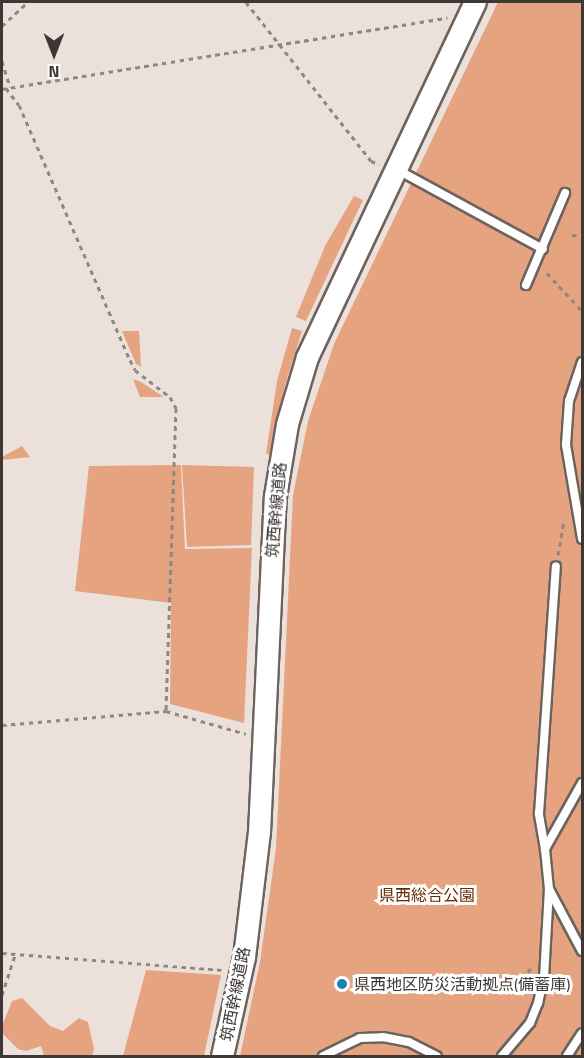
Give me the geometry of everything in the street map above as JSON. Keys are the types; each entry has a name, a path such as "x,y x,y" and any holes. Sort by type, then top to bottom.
{"street":[{"name":"筑西幹線道路","path":"222,1056 240,972 259,832 275,496 281,451 307,357 475,2"}],"lane":[{"path":"397,171 543,249"},
{"path":"526,285 565,193"},
{"path":"582,362 569,401 566,445 582,539"},
{"path":"502,1056 530,1023 538,1004 544,978 549,889 539,814 556,567"},
{"path":"545,849 582,783"},
{"path":"549,889 582,951"},
{"path":"567,1056 582,1033"},
{"path":"323,1056 360,1038 383,1037 410,1042 437,1056"}],"path":[{"path":"2,26 28,2"},
{"path":"246,2 371,160 397,171"},
{"path":"6,88 278,42 439,17 450,18"},
{"path":"2,61 6,88 19,105 135,370 170,397 177,408 166,711"},
{"path":"572,235 582,236"},
{"path":"545,271 582,311"},
{"path":"556,567 566,511"},
{"path":"2,725 166,711 250,735"},
{"path":"2,953 240,972"},
{"path":"2,995 15,954"}],"green space":[{"name":"県西総合公園","path":"498,2 582,2 582,1056 240,1056 260,962 276,848 293,495 308,421 334,344"},
{"path":"354,196 363,200 306,321 296,317 325,246"},
{"path":"292,328 302,331 285,385 270,454 266,454 277,381"},
{"path":"122,331 139,331 141,367 136,364"},
{"path":"133,379 141,382 164,397 140,397"},
{"path":"22,446 30,457 2,460 2,457"},
{"path":"181,465 185,549 252,548 244,723 170,704 171,603 75,591 89,466"},
{"path":"182,465 254,467 251,545 187,547"},
{"path":"146,970 221,975 204,1056 123,1056"},
{"path":"22,998 50,1026 63,1031 79,1018 88,1022 94,1049 92,1056 44,1056 41,1046 26,1051 18,1049 3,1034 2,1026 12,1001"}],"place":[{"name":"県西地区防災活動拠点(備蓄庫)","path":"342,984"}]}
